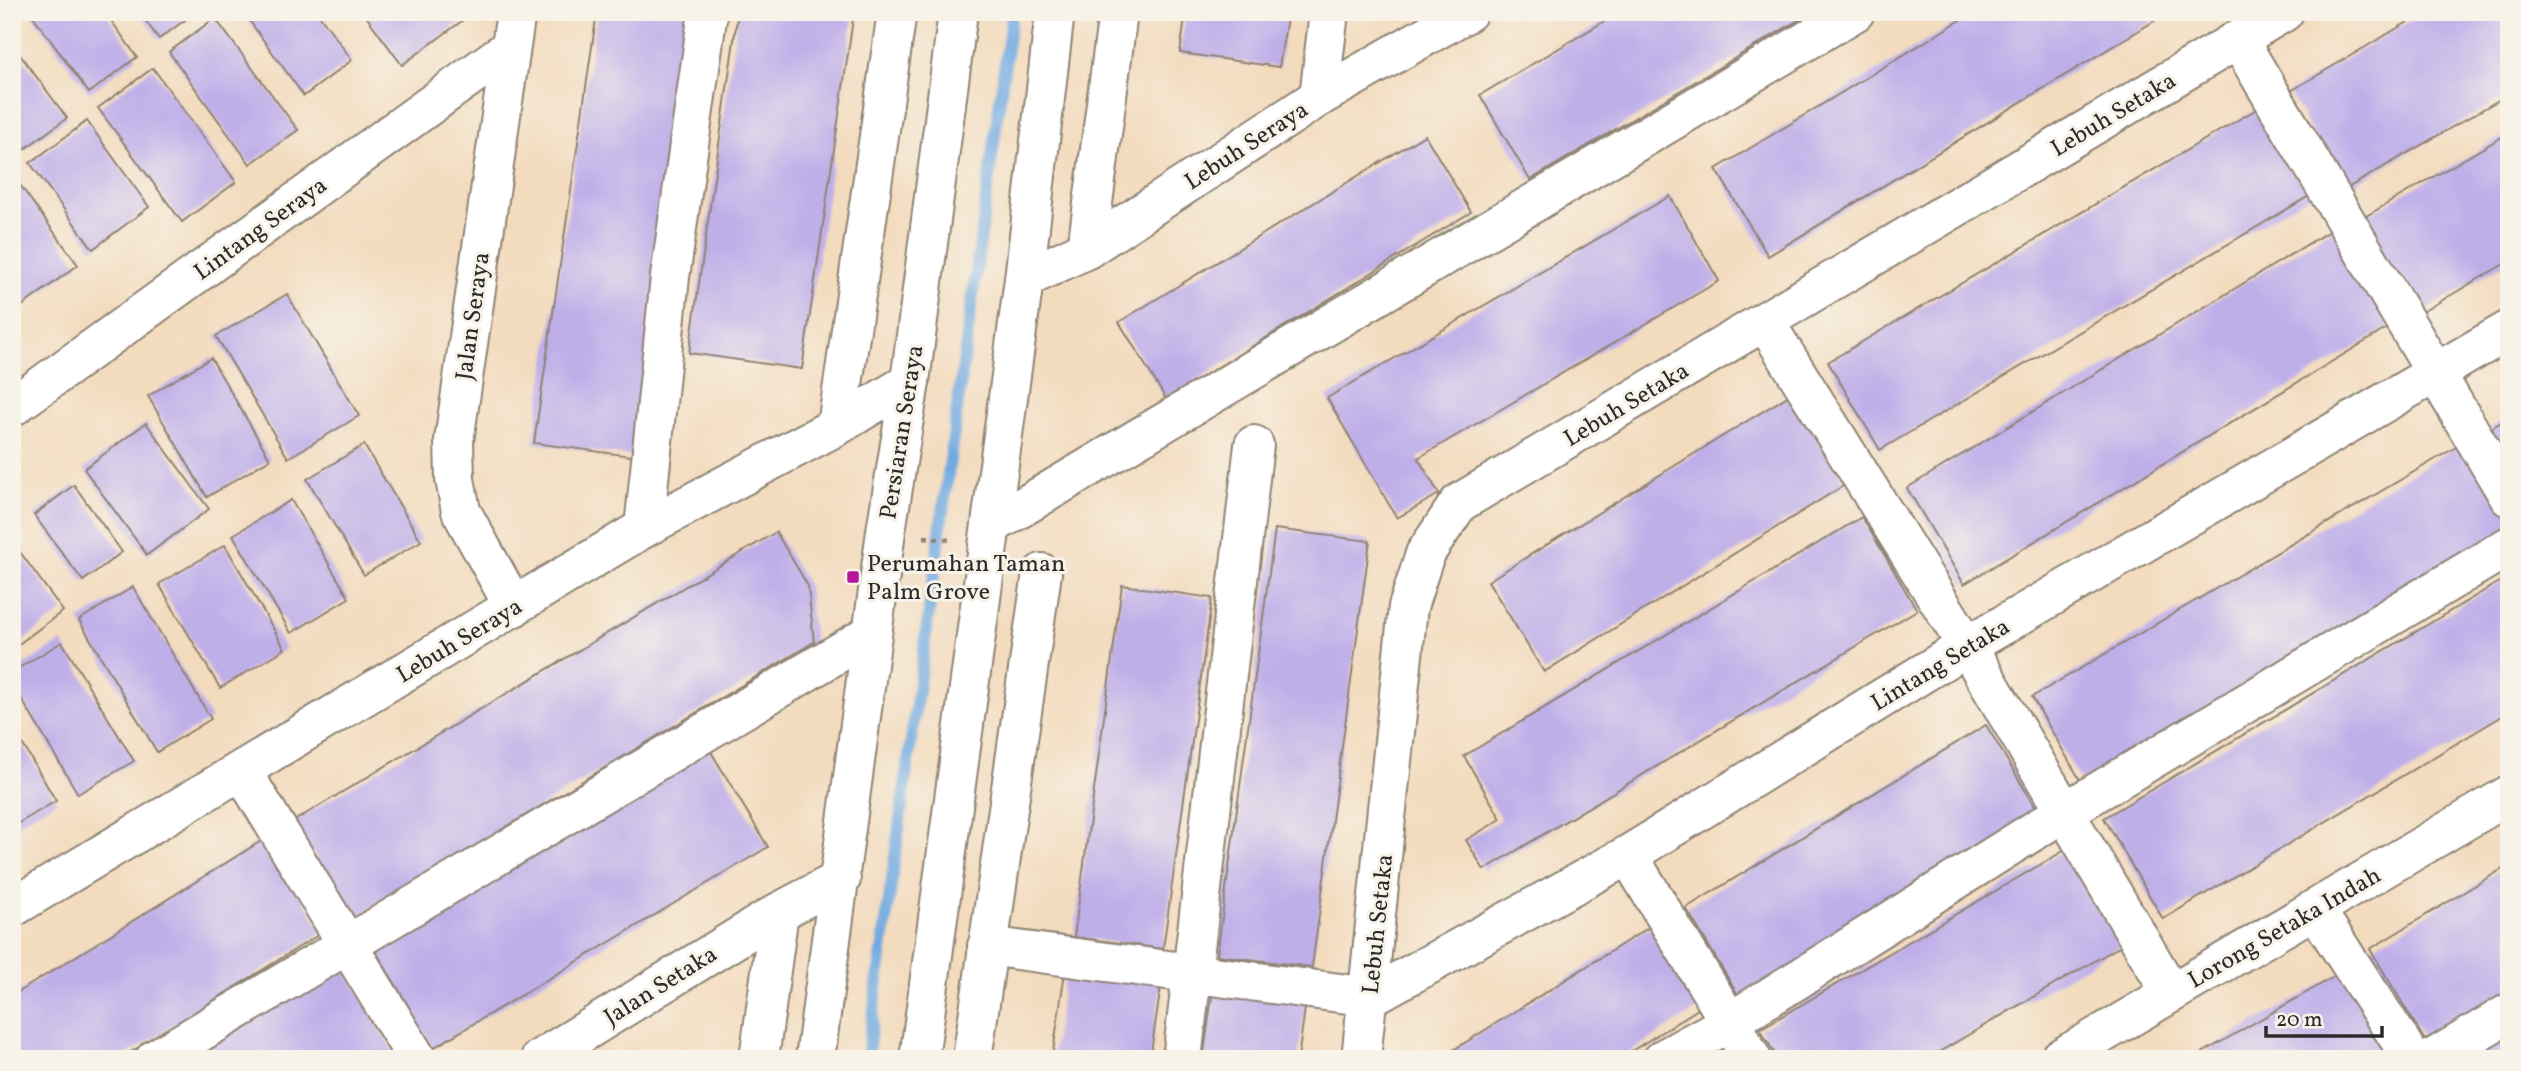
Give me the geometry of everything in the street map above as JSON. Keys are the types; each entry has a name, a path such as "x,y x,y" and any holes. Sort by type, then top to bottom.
{"street":[{"name":"Jalan Seraya","path":"514,607 461,511 455,479 454,441 516,12"},
{"path":"644,528 670,277 708,12"},
{"path":"837,426 897,12"},
{"name":"Persiaran Seraya","path":"815,1059 872,633 910,382 958,12"},
{"path":"919,1059 1024,279 1055,12"},
{"path":"1087,249 1118,12"},
{"path":"1319,97 1329,12"},
{"name":"Lebuh Seraya","path":"1024,279 1087,249 1319,97 1468,12"},
{"path":"992,525 1855,12"},
{"name":"Lebuh Setaka","path":"1361,1059 1370,998 1408,607 1424,554 1460,503 2284,12"},
{"path":"2238,39 2509,496"},
{"name":"Lintang Seraya","path":"12,407 509,49"},
{"path":"1765,322 1967,646 2171,993"},
{"name":"Lintang Setaka","path":"1370,998 1628,855 1967,646 2509,330"},
{"name":"Lebuh Seraya","path":"12,908 644,528 837,426 910,382"},
{"path":"1182,1059 1254,445"},
{"path":"1663,1059 1730,1022 2064,812 2509,547"},
{"path":"972,1059 1042,573"},
{"path":"155,1059 872,633"},
{"path":"242,771 417,1059"},
{"name":"Lorong Setaka Indah","path":"2059,1059 2509,795"},
{"path":"1628,855 1752,1059"},
{"name":"Jalan Setaka","path":"540,1059 779,912 841,879"},
{"path":"2315,909 2412,1059"},
{"path":"759,1059 779,912"},
{"path":"987,946 1370,998"},
{"path":"2432,1059 2509,1013"}],"path":[{"path":"916,536 956,541"}],"building":[{"path":"30,12 105,12 137,57 89,93"},
{"path":"139,12 196,12 159,39"},
{"path":"243,12 317,12 352,60 304,96"},
{"path":"363,12 474,12 402,65"},
{"path":"597,12 710,12 645,458 534,443"},
{"path":"738,12 854,12 802,369 689,353"},
{"path":"1186,12 1288,12 1279,67 1180,53"},
{"path":"1620,12 1812,12 1530,180 1480,95"},
{"path":"1974,12 2169,12 1768,256 1716,169"},
{"path":"2425,12 2509,12 2509,94 2344,190 2289,92"},
{"path":"215,18 298,130 250,164 169,52"},
{"path":"12,44 67,118 19,153 12,144"},
{"path":"153,68 236,182 182,222 98,108"},
{"path":"2265,104 2316,192 1880,450 1828,362"},
{"path":"87,121 149,207 93,249 30,163"},
{"path":"2509,133 2509,261 2417,315 2361,219"},
{"path":"1425,135 1471,212 1166,399 1119,322"},
{"path":"12,174 78,265 19,308 12,299"},
{"path":"1670,196 1719,281 1418,458 1439,494 1397,518 1327,398"},
{"path":"2336,227 2394,324 1964,584 1907,488"},
{"path":"287,294 359,416 288,458 216,336"},
{"path":"211,358 270,459 207,497 148,396"},
{"path":"1791,394 1846,484 1544,672 1488,581"},
{"path":"2509,417 2509,459 2490,429"},
{"path":"146,423 209,509 147,555 84,469"},
{"path":"2468,440 2509,511 2509,543 2087,792 2032,697"},
{"path":"364,445 421,541 364,575 307,479"},
{"path":"74,485 122,552 83,581 34,515"},
{"path":"291,500 349,598 291,633 233,535"},
{"path":"1862,517 1917,610 1484,870 1466,840 1501,819 1464,756"},
{"path":"1275,529 1370,541 1312,967 1217,955"},
{"path":"776,532 808,586 814,642 353,919 294,821"},
{"path":"12,541 63,611 16,646 12,641"},
{"path":"225,545 285,649 220,688 159,584"},
{"path":"2509,576 2509,712 2163,919 2104,818"},
{"path":"1122,585 1212,598 1163,949 1074,937"},
{"path":"133,587 211,719 157,752 79,620"},
{"path":"62,642 134,761 78,794 12,683 12,672"},
{"path":"1986,725 2045,823 1744,1005 1686,908"},
{"path":"12,726 56,801 12,827"},
{"path":"707,745 768,847 433,1048 372,945"},
{"path":"266,838 323,932 120,1059 12,1059 12,996"},
{"path":"2067,849 2122,945 1927,1059 1778,1059 1760,1029"},
{"path":"2509,865 2509,995 2427,1044 2370,949"},
{"path":"1656,923 1706,1004 1619,1059 1439,1059"},
{"path":"342,964 398,1059 184,1059"},
{"path":"1066,965 1162,979 1150,1059 1052,1059"},
{"path":"2342,972 2391,1059 2192,1059 2209,1049"},
{"path":"1213,989 1306,1001 1298,1059 1203,1059"},
{"path":"2509,1035 2509,1059 2469,1059"}],"waterway":[{"path":"867,1059 1012,12"}],"place":[{"name":"Perumahan Taman Palm Grove","path":"853,577"}]}
